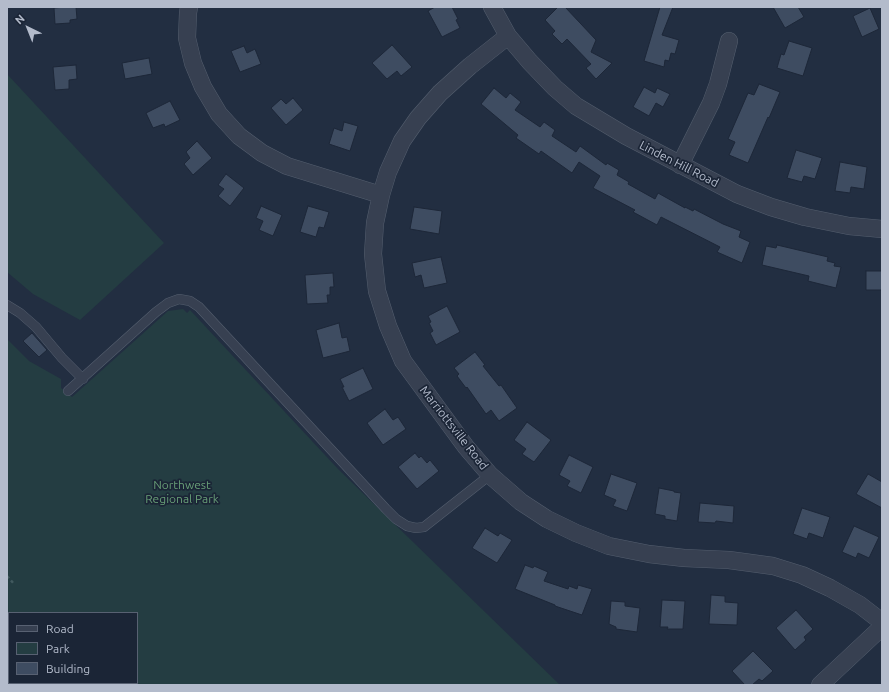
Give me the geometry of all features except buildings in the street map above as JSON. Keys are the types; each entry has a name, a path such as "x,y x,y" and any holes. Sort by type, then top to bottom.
{"street":[{"path":"189,7 187,38 193,63 203,87 219,114 239,136 262,153 287,166 381,195"},
{"name":"Linden Hill Road","path":"492,7 508,36 555,88 576,106 626,136 737,194 771,207 805,218 849,226 882,229"},
{"name":"Marriottsville Road","path":"508,36 470,66 440,93 418,118 402,141 388,172 375,223 373,254 377,291 388,326 403,361 466,447 490,475 521,502 576,534 609,546 648,554 684,558 729,560 773,566 830,588 860,605 882,622"},
{"path":"680,165 714,97 729,41"},
{"path":"820,685 882,627"}],"lane":[{"path":"68,392 156,312 179,299 190,301 199,307 391,514 407,526 416,528 424,527 490,475"},
{"path":"7,305 20,313 36,327 82,379"}],"path":[{"path":"7,576 15,585"}],"green space":[{"path":"7,74 164,243 80,320 33,294 7,272"},
{"name":"Northwest Regional Park","path":"183,309 187,313 190,310 338,469 560,685 7,685 7,339 29,361 61,379 61,388 72,397 168,311"}]}
